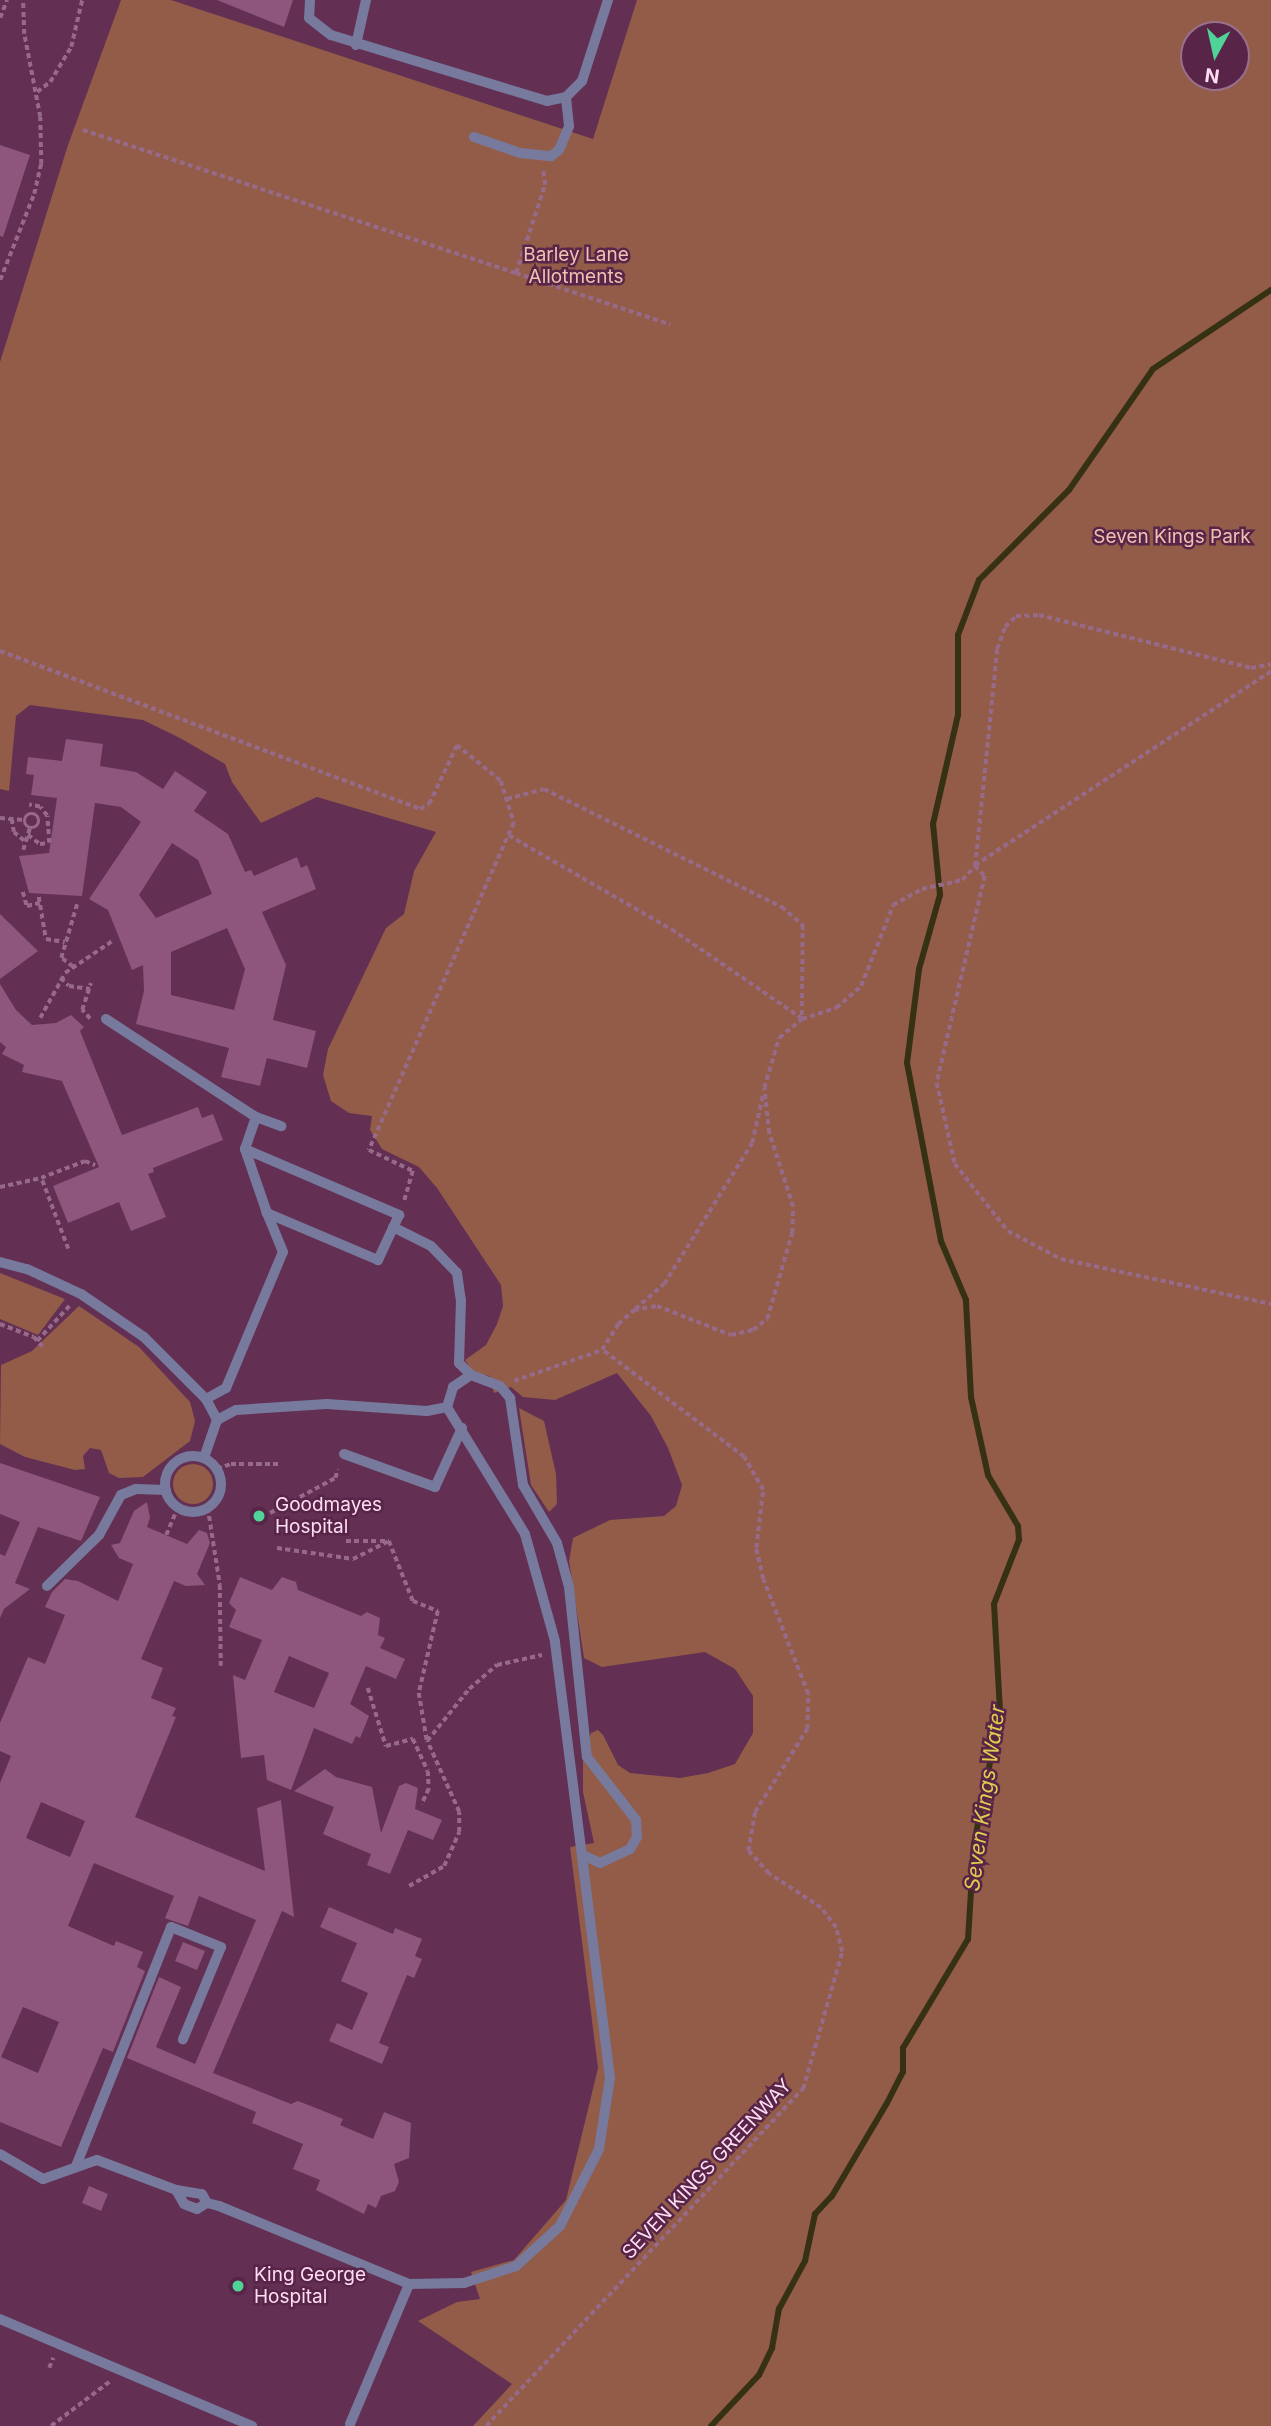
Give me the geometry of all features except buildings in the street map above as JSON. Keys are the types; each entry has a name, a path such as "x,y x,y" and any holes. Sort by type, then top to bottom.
{"lane":[{"path":"310,0 309,18 331,35 356,45 547,101 566,97 582,81 608,0"},
{"path":"356,45 366,0"},
{"path":"474,137 541,157 559,150 565,140 570,119 566,97"},
{"path":"106,1019 256,1117 281,1126"},
{"path":"206,1399 226,1388 283,1252 245,1149 256,1117"},
{"path":"245,1149 399,1215 378,1260 267,1213"},
{"path":"393,1227 431,1246 457,1273 461,1300 459,1363 471,1375 500,1386 510,1398 523,1485 558,1543 569,1587 587,1757 636,1820 637,1837 630,1849 600,1863 583,1855"},
{"path":"0,1262 27,1269 115,1315 206,1399 217,1420"},
{"path":"446,1406 453,1387 471,1375"},
{"path":"204,1457 217,1420 236,1410 327,1404 426,1411 446,1406"},
{"path":"0,2154 43,2179 76,2166 103,2160 176,2190 202,2194 207,2203 409,2284 464,2283 516,2266 560,2226 599,2149 610,2078 556,1651 539,1573 525,1534 462,1427 446,1406"},
{"path":"344,1454 435,1487 462,1427"},
{"path":"204,1457 217,1469 219,1494 208,1508 193,1512 178,1507 166,1490 167,1473 178,1460 204,1457"},
{"path":"47,1586 99,1535 121,1495 136,1489 166,1490"},
{"path":"76,2166 171,1927 220,1947 183,2039"},
{"path":"176,2190 184,2204 197,2209 207,2203"},
{"path":"350,2424 409,2284"},
{"path":"0,2319 252,2426"}],"path":[{"path":"0,18 7,0"},
{"path":"0,280 34,194 41,164 37,92 24,34 23,0"},
{"path":"37,92 50,82 71,47 82,0"},
{"path":"83,130 671,325"},
{"path":"516,273 545,185 541,157"},
{"path":"975,866 997,649 1005,627 1016,616 1039,615 1251,667 1271,664"},
{"path":"0,651 420,809 429,804 457,745 501,781 514,823 369,1150 413,1171 413,1184 399,1215"},
{"path":"500,1386 602,1350 618,1324 664,1284 752,1143 779,1038 802,1019 836,1008 861,986 893,905 922,889 950,885 962,880 975,866 1271,672"},
{"path":"507,799 544,789 782,907 803,925 802,1019"},
{"path":"28,835 40,844 49,843 47,816 40,807 29,805"},
{"path":"24,820 30,813 38,817 37,826 30,827"},
{"path":"0,818 24,820 30,827"},
{"path":"12,819 14,832 26,842"},
{"path":"23,850 30,827"},
{"path":"509,835 676,932 802,1019"},
{"path":"975,866 985,876 937,1083 955,1164 1008,1231 1061,1259 1271,1304"},
{"path":"23,892 27,906 40,903"},
{"path":"39,897 46,939 65,942"},
{"path":"73,968 61,958 76,904"},
{"path":"40,1018 61,978 114,940"},
{"path":"61,978 69,986 90,989"},
{"path":"91,983 82,1010 94,1023"},
{"path":"634,1310 657,1306 731,1335 753,1330 767,1319 792,1233 793,1207 769,1133 764,1088"},
{"path":"0,1187 41,1178 85,1161 95,1165"},
{"path":"41,1178 68,1249"},
{"path":"37,1341 73,1302"},
{"path":"0,1324 37,1341 43,1347"},
{"name":"SEVEN KINGS GREENWAY","path":"486,2426 803,2089 842,1952 836,1928 821,1908 769,1874 748,1851 755,1812 807,1729 808,1694 763,1580 756,1548 763,1490 744,1457 602,1350"},
{"path":"270,1513 335,1478 344,1454"},
{"path":"217,1469 231,1464 281,1464"},
{"path":"166,1535 178,1507"},
{"path":"208,1508 220,1585 221,1666"},
{"path":"346,1541 389,1541"},
{"path":"277,1548 353,1559 389,1541"},
{"path":"389,1541 412,1601 438,1611 419,1693 427,1741 458,1812 459,1832 444,1866 409,1886"},
{"path":"427,1741 469,1689 497,1665 556,1651"},
{"path":"368,1688 386,1746 413,1739 428,1771 429,1790 422,1804"},
{"path":"49,2368 54,2356"},
{"path":"51,2426 112,2380 117,2368"}],"green space":[{"path":"121,0 171,0 593,139 637,0 1271,0 1271,2426 473,2426 512,2384 418,2321 457,2302 480,2299 471,2272 514,2260 566,2200 598,2068 570,1847 594,1843 583,1792 583,1756 591,1733 598,1730 603,1735 618,1765 630,1773 680,1778 708,1773 735,1764 753,1733 753,1696 735,1669 705,1652 602,1667 584,1658 569,1561 573,1538 610,1520 664,1516 676,1506 682,1485 668,1448 651,1416 617,1373 555,1400 523,1397 511,1387 494,1393 490,1376 474,1373 465,1360 486,1345 497,1324 503,1306 501,1285 437,1188 419,1167 382,1149 370,1130 372,1116 349,1113 331,1101 323,1075 328,1049 386,928 404,914 414,871 436,832 317,797 261,823 232,782 225,764 180,738 143,720 30,705 16,716 9,791 0,789 0,362 68,145"},
{"path":"0,1273 65,1299 38,1335 0,1319"},
{"path":"79,1306 139,1347 190,1402 195,1421 190,1441 143,1477 119,1478 109,1473 101,1450 90,1448 83,1456 85,1469 75,1470 25,1457 0,1444 1,1365 32,1351"},
{"path":"519,1408 544,1421 556,1474 557,1504 549,1512 531,1485"},
{"path":"193,1464 207,1470 213,1484 207,1498 193,1504 179,1498 173,1484 179,1470"}],"waterway":[{"name":"Seven Kings Water","path":"711,2426 759,2375 772,2348 779,2309 805,2261 815,2214 832,2196 887,2103 903,2072 903,2048 968,1939 974,1844 1000,1711 994,1604 1019,1540 1018,1526 988,1475 971,1397 966,1300 941,1241 907,1063 919,969 940,895 933,824 958,715 958,635 979,580 1069,490 1153,369 1271,290"}],"place":[{"name":"Goodmayes Hospital","path":"259,1516"},
{"name":"King George Hospital","path":"238,2286"}],"park label":[{"name":"Barley Lane Allotments","path":"576,266"},
{"name":"Seven Kings Park","path":"1172,537"}]}
